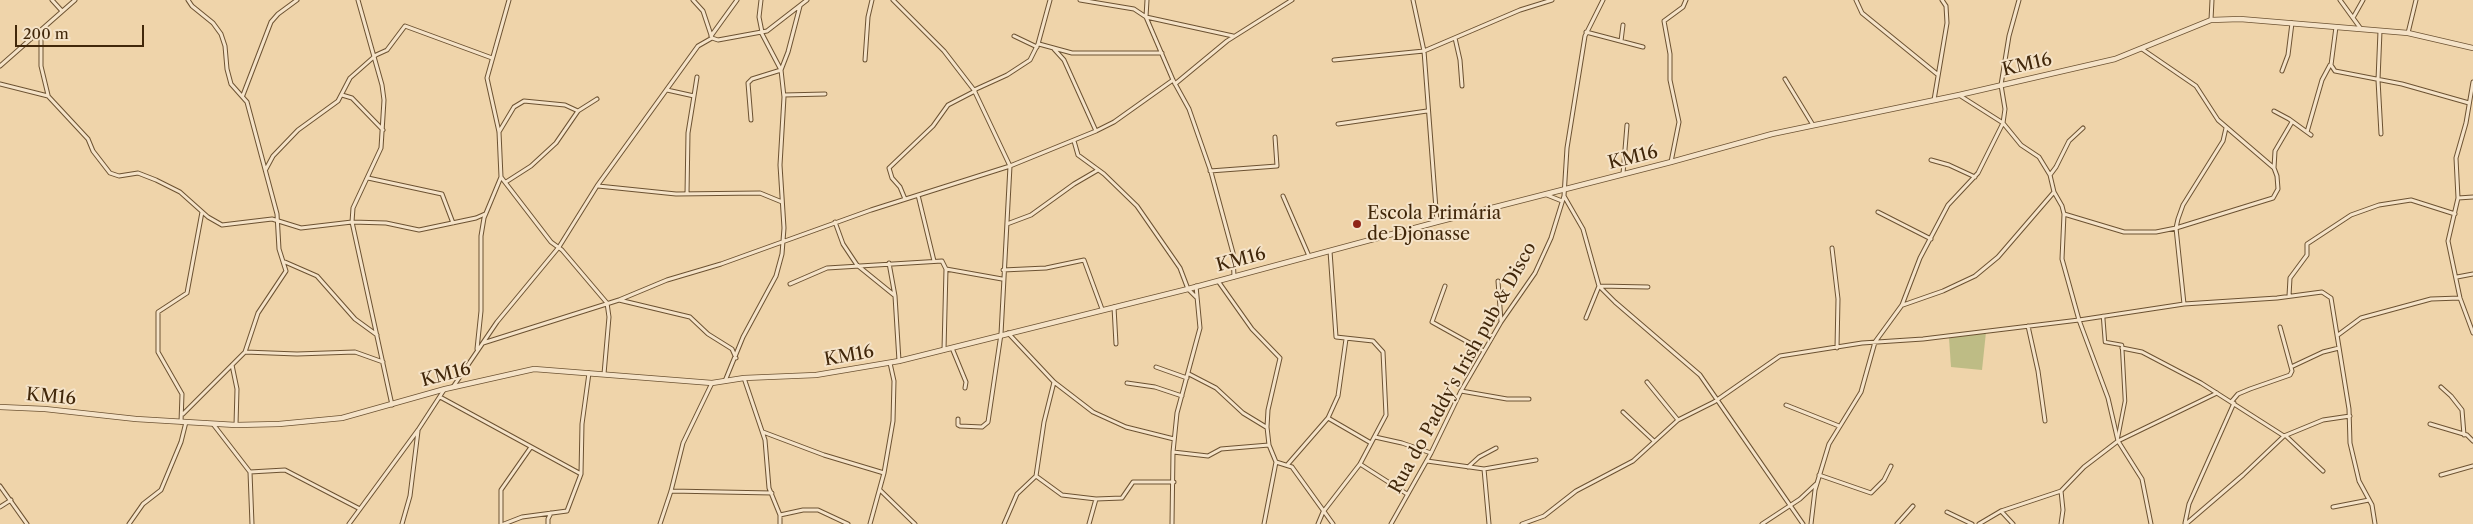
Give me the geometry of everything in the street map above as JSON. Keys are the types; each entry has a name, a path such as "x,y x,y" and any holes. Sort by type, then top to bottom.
{"street":[{"path":"52,0 62,11"},
{"path":"0,66 75,0"},
{"path":"183,414 245,352 258,313 285,274 284,262 279,249 278,220 247,102 243,95 231,84 227,73 225,46 221,34 213,23 195,10 188,0"},
{"path":"243,95 271,22 278,14 297,0"},
{"path":"358,0 383,91 383,130 381,148 353,208 352,222 392,405"},
{"path":"477,350 481,311 479,251 485,214 502,177 499,132 487,78 509,0"},
{"path":"693,0 703,10 711,37"},
{"path":"453,387 513,301 558,247 597,186 698,46 711,37 737,0"},
{"path":"724,382 776,276 783,242 780,165 784,95 781,70 759,22 761,0"},
{"path":"711,37 718,40 762,32 807,0"},
{"path":"865,60 868,18 872,0"},
{"path":"893,0 944,51 975,91 1010,166 1002,279 1001,334 988,422 982,427 960,426 958,425 958,419"},
{"path":"905,200 900,187 892,178 889,168 933,126 948,105 1027,63 1038,46 1050,0"},
{"path":"1080,0 1134,9 1146,17 1233,36"},
{"path":"1146,0 1146,17 1174,82 1189,109 1210,171 1233,253 1234,277"},
{"path":"483,343 619,300 667,280 783,242 835,222 1010,166 1074,142 1114,122 1174,82 1233,36 1292,0"},
{"path":"1413,0 1424,51 1436,222"},
{"path":"1334,60 1424,51 1520,10 1552,0"},
{"path":"1597,0 1599,6"},
{"name":"Rua do Paddy's Irish pub & Disco","path":"1391,524 1427,461 1461,391 1501,322 1535,273 1551,238 1564,193 1567,148 1586,32 1603,0"},
{"path":"1671,162 1679,122 1670,75 1670,54 1664,21 1682,7 1686,0"},
{"path":"1856,0 1862,13 1937,74"},
{"path":"1934,100 1947,24 1946,6 1942,0"},
{"path":"1811,524 1812,504 1828,444 1862,392 1875,342 1902,305 1920,258 1948,205 1982,167 2003,123 2005,109 2002,85 2009,36 2019,0"},
{"path":"2211,20 2212,0"},
{"path":"2340,0 2362,29"},
{"path":"2354,16 2363,0"},
{"path":"2408,33 2416,0"},
{"path":"781,70 788,52 800,6"},
{"name":"KM16","path":"0,407 45,409 107,417 236,425 330,420 520,370 550,369 712,383 744,378 816,375 899,361 1001,334 1188,289 1436,222 1547,195 1564,193 1623,174 1772,134 1958,95 2114,59 2142,49 2171,34 2211,20 2230,18 2408,33 2473,48"},
{"path":"2282,71 2288,55 2292,23"},
{"path":"1622,41 1623,25"},
{"path":"266,169 273,156 298,130 332,108 342,96 347,81 373,58 387,50 406,26 492,58"},
{"path":"2307,132 2322,80 2331,65 2336,27"},
{"path":"41,30 42,66 48,96 88,139 93,151 110,173 119,176 138,174 156,180 182,193 202,212 222,225 268,219 278,220 301,228 352,222 386,223 415,230 476,218 485,214"},
{"path":"2380,31 2378,80 2381,134"},
{"path":"1586,32 1642,47"},
{"path":"1014,36 1038,46 1079,53 1162,53"},
{"path":"1455,38 1460,60 1462,86"},
{"path":"1054,49 1064,60 1096,131"},
{"path":"2142,49 2196,86 2213,114 2226,128 2274,168"},
{"path":"2331,65 2335,71 2407,85 2470,104"},
{"path":"751,120 748,83 752,79 781,70"},
{"path":"687,194 688,132 697,77"},
{"path":"1785,80 1813,126"},
{"path":"2473,82 2470,104 2456,158 2458,198 2448,241 2460,298 2473,333"},
{"path":"0,84 48,96"},
{"path":"667,90 694,96"},
{"path":"784,95 825,94"},
{"path":"1958,95 2003,123 2021,145 2039,157 2050,175 2054,192 2064,214 2062,259 2079,320 2108,398 2118,439 2142,479 2151,524"},
{"path":"342,96 352,98 383,130"},
{"path":"506,182 531,166 556,143 578,111 597,99"},
{"path":"499,132 514,106 524,101 565,105 578,111"},
{"path":"1338,124 1427,112"},
{"path":"2274,112 2311,135"},
{"path":"2064,214 2128,232 2156,232 2176,228 2273,198 2277,193 2278,183 2274,168 2275,151 2292,122"},
{"path":"1623,174 1628,124"},
{"path":"2050,175 2069,141 2083,128"},
{"path":"2184,304 2176,228 2183,205 2223,141 2226,128"},
{"path":"1210,171 1276,166 1275,137"},
{"path":"1074,142 1078,155 1098,170 1145,215 1180,268 1188,289 1196,298"},
{"path":"1931,160 1975,176"},
{"path":"1007,224 1031,215 1074,184 1098,170"},
{"path":"502,177 551,242 558,247 607,303 609,317 604,374"},
{"path":"368,178 442,194 453,222"},
{"path":"597,186 687,194 760,193 782,202"},
{"path":"1902,305 1953,287 1980,272 2002,252 2054,192"},
{"path":"1564,193 1582,229 1599,286 1615,302 1695,369 1803,524"},
{"path":"918,195 934,261"},
{"path":"1547,195 1562,201"},
{"path":"1284,196 1309,256"},
{"path":"2458,198 2473,197"},
{"path":"2289,296 2290,278 2307,255 2307,244 2350,215 2379,205 2411,200 2455,214"},
{"path":"129,524 143,504 161,490 181,442 184,422 182,394 158,352 158,312 187,293 202,212"},
{"path":"1878,212 1931,239"},
{"path":"476,218 483,224"},
{"path":"835,222 843,244 857,265 895,296"},
{"path":"1832,248 1838,299 1837,348"},
{"path":"1318,524 1323,512 1360,464 1375,437 1387,409 1383,352 1373,341 1336,337 1330,250"},
{"path":"1003,270 1046,268 1084,260 1102,309"},
{"path":"790,284 827,268 942,261 946,269 944,350"},
{"path":"284,262 317,276 355,319 377,335"},
{"path":"889,263 895,296 899,361"},
{"path":"946,269 1002,279"},
{"path":"2456,277 2473,274"},
{"path":"1218,281 1252,329 1280,358 1266,427 1269,445 1276,462 1264,524"},
{"path":"1498,281 1501,322"},
{"path":"1172,524 1173,452 1177,413 1200,328 1196,286"},
{"path":"1445,286 1432,322 1484,351"},
{"path":"1599,286 1648,287"},
{"path":"1586,318 1599,286"},
{"path":"1522,524 1544,516 1576,491 1633,461 1678,420 1714,402 1717,398 1780,356 1875,342 1923,339 2079,320 2184,304 2322,292 2329,295 2338,334 2350,416 2350,443 2360,481 2372,505 2375,524"},
{"path":"2338,334 2361,318 2431,299 2460,298"},
{"path":"619,300 690,317 708,334 732,349 736,359"},
{"path":"1114,306 1116,344"},
{"path":"2103,316 2105,342 2122,345 2122,348 2150,356 2233,402 2285,436 2323,471"},
{"path":"2028,326 2038,370 2045,421"},
{"path":"2186,524 2189,504 2238,394 2290,375 2292,371 2280,327"},
{"path":"1008,333 1054,382 1104,419 1126,427 1174,439"},
{"path":"1288,464 1328,418 1338,396 1346,339"},
{"path":"732,349 740,346"},
{"path":"952,348 966,382 965,388"},
{"path":"2118,439 2125,401 2122,348"},
{"path":"2291,367 2323,352 2339,348"},
{"path":"245,352 298,354 355,352 383,362"},
{"path":"870,524 884,474 893,421 894,381 890,363"},
{"path":"232,365 237,394 236,425"},
{"path":"1156,366 1188,376 1216,388 1243,413 1266,427"},
{"path":"531,447 501,490 503,524 522,516 567,511 581,474 582,424 590,373"},
{"path":"744,378 767,449 769,482 780,515 780,524"},
{"path":"1004,524 1018,494 1036,476 1044,422 1054,382"},
{"path":"1647,382 1678,420"},
{"path":"660,524 671,491 683,443 712,383"},
{"path":"1127,383 1155,387 1182,396"},
{"path":"2441,387 2462,410 2464,435"},
{"path":"349,524 418,430 445,389"},
{"path":"1461,391 1507,399 1529,399"},
{"path":"1979,524 2001,511 2061,490 2084,467 2118,439 2217,393"},
{"path":"440,397 581,474"},
{"path":"1786,405 1839,426"},
{"path":"1622,412 1654,441"},
{"path":"2186,524 2285,436 2323,420 2350,416"},
{"path":"1328,418 1371,443"},
{"path":"213,424 250,472 252,524"},
{"path":"2430,424 2464,435 2473,441"},
{"path":"402,524 410,496 418,430"},
{"path":"762,431 824,455 884,474"},
{"path":"1375,437 1402,443 1431,453"},
{"path":"1173,452 1208,456 1221,449 1269,445"},
{"path":"1468,467 1479,457 1496,448"},
{"path":"1427,461 1484,468 1536,460"},
{"path":"1276,462 1288,464 1295,471 1333,524"},
{"path":"1360,464 1407,494"},
{"path":"1819,475 1871,493 1884,480 1891,466"},
{"path":"2441,475 2473,466"},
{"path":"1484,468 1489,524"},
{"path":"250,472 285,470 360,509"},
{"path":"1036,476 1062,495 1096,499 1122,498 1130,484 1135,482 1174,482"},
{"path":"1762,524 1800,498 1817,483"},
{"path":"0,486 27,524"},
{"path":"880,490 916,524"},
{"path":"2061,490 2063,510 2061,524"},
{"path":"671,491 772,493"},
{"path":"1089,524 1096,499"},
{"path":"0,507 11,500"},
{"path":"2334,507 2369,500"},
{"path":"1897,524 1913,506"},
{"path":"780,515 818,510 848,524"},
{"path":"2001,511 2013,524"},
{"path":"1947,512 1972,524"},
{"path":"548,524 551,513"},
{"path":"542,514 548,519"}],"shaded area":[{"path":"1986,332 1982,370 1951,367 1949,338"}],"place":[{"name":"Escola Primária de Djonasse","path":"1357,224"}]}
